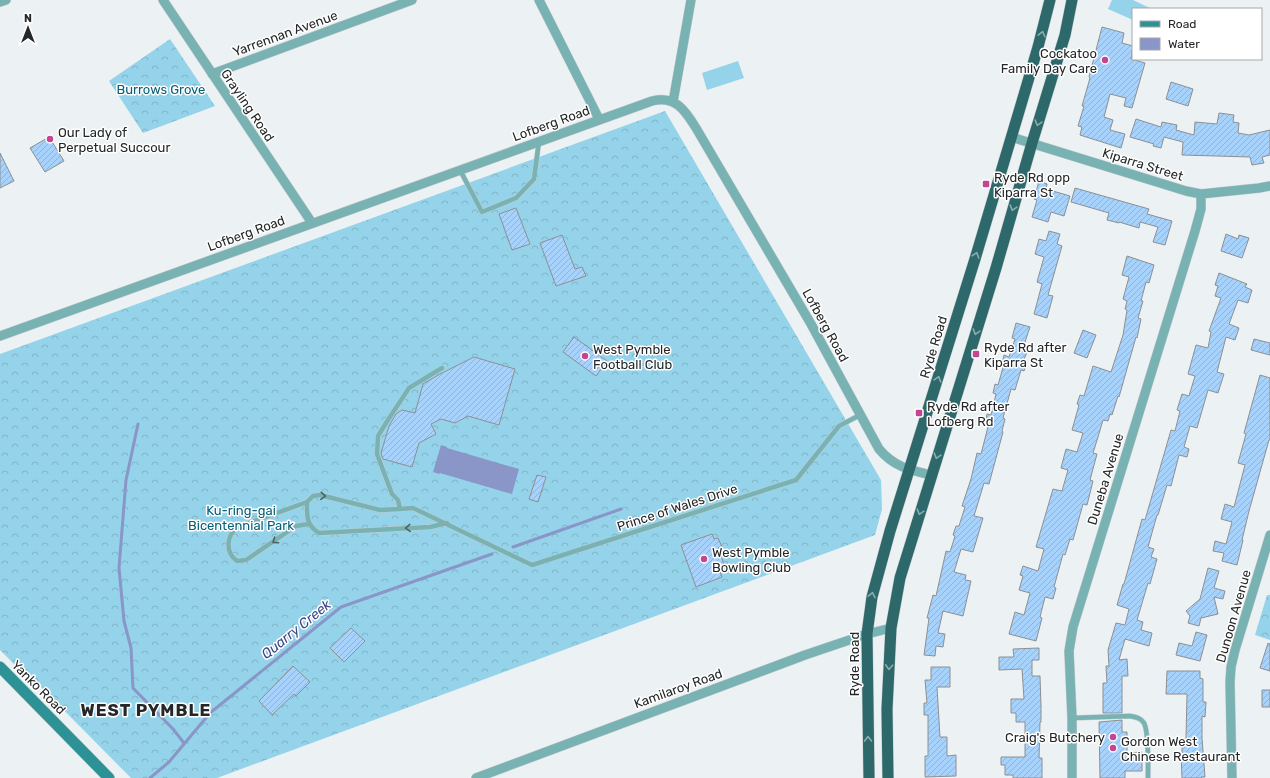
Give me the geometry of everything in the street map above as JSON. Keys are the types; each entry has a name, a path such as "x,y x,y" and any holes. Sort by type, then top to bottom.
{"highway":[{"name":"Ryde Road","path":"869,778 867,634 876,576 973,266 1038,47 1050,0"},
{"path":"888,778 887,709 891,628 900,578 996,268 1065,35 1072,0"}],"main road":[{"name":"Yanko Road","path":"0,667 34,700 106,777"}],"street":[{"path":"0,2 6,0"},
{"name":"Grayling Road","path":"163,0 312,223"},
{"name":"Yarrennan Avenue","path":"212,74 412,0"},
{"path":"539,0 600,120"},
{"path":"673,102 691,0"},
{"name":"Lofberg Road","path":"0,336 539,141 652,101 665,99 673,102 687,112 810,324 879,449 890,461 899,466 931,475"},
{"name":"Kiparra Street","path":"1011,137 1186,191 1201,194 1270,186"},
{"name":"Duneba Avenue","path":"1072,778 1072,718 1069,651 1073,627 1195,231 1201,209 1201,194"},
{"name":"Dunoon Avenue","path":"1232,778 1231,667 1270,535"},
{"name":"Kamilaroy Road","path":"476,778 798,658 867,634 891,628"}],"lane":[{"path":"460,170 482,212 516,198 534,180 539,141"},
{"path":"400,509 398,500 392,494 378,454 378,436 409,388 442,368"},
{"name":"Prince of Wales Drive","path":"309,524 296,526 246,560 237,561 231,557 229,540 231,532 238,527 307,502 313,496 320,495 380,510 414,508 532,565 796,480 839,426 860,415"},
{"path":"307,502 307,516 309,524 314,530 320,533 430,527 447,524"},
{"path":"1072,718 1130,716 1138,718 1144,723 1147,731 1148,778"}],"green space":[{"path":"1112,0 1133,0 1150,8 1132,8 1132,20 1108,9"},
{"name":"Burrows Grove","path":"170,39 215,106 143,133 109,81"},
{"path":"738,61 744,78 707,90 702,73"},
{"name":"Ku-ring-gai Bicentennial Park","path":"665,111 881,480 882,509 875,535 217,778 131,778 32,678 26,676 0,650 0,354"},
{"path":"1267,595 1270,595 1270,640 1255,635"}],"water":[{"path":"441,445 519,469 512,494 433,472"}],"building":[{"path":"1102,27 1124,33 1122,43 1132,46 1131,59 1145,63 1132,108 1124,106 1126,98 1110,94 1104,117 1113,120 1110,130 1125,134 1121,148 1080,135 1082,127 1078,126 1084,106 1082,106 1090,78 1089,77"},
{"path":"1171,82 1193,89 1188,106 1166,99"},
{"path":"1219,113 1234,115 1233,122 1239,123 1238,133 1249,135 1270,130 1270,155 1262,157 1264,163 1252,165 1250,157 1182,155 1183,142 1164,137 1161,148 1153,146 1154,144 1130,137 1136,119 1161,127 1162,122 1177,125 1176,130 1194,135 1195,122 1217,124"},
{"path":"49,137 64,161 45,172 30,148"},
{"path":"0,153 14,181 0,188"},
{"path":"1039,181 1047,184 1046,189 1070,196 1064,216 1051,212 1048,222 1032,217 1037,200 1034,199"},
{"path":"1075,188 1149,209 1147,214 1172,221 1165,245 1153,242 1158,227 1140,222 1139,228 1107,220 1109,213 1071,202"},
{"path":"516,208 530,244 512,250 499,214"},
{"path":"1049,231 1060,234 1057,244 1062,246 1048,295 1053,296 1047,318 1034,314 1042,284 1037,282 1044,257 1035,254 1039,239 1046,241"},
{"path":"1226,234 1238,239 1239,235 1249,238 1242,258 1221,251"},
{"path":"562,235 575,269 582,267 586,276 556,286 540,243"},
{"path":"1127,256 1154,265 1149,283 1146,282 1138,318 1141,319 1137,338 1136,337 1119,397 1118,396 1112,415 1110,414 1108,421 1103,420 1093,453 1097,454 1090,480 1093,481 1087,505 1083,504 1073,540 1070,539 1065,555 1063,554 1054,587 1056,588 1053,599 1045,597 1040,617 1042,618 1036,641 1009,634 1015,612 1024,615 1030,593 1019,590 1023,576 1020,575 1023,566 1038,571 1044,549 1036,547 1053,489 1062,491 1068,470 1061,468 1066,449 1077,452 1083,433 1072,430 1079,405 1077,404 1080,395 1084,396 1093,366 1111,372 1123,335 1127,301 1123,299 1129,277 1122,275"},
{"path":"1219,273 1247,284 1245,287 1252,290 1248,303 1238,300 1229,324 1239,328 1235,340 1226,337 1217,372 1224,374 1218,393 1208,390 1197,428 1190,426 1184,447 1189,449 1187,457 1179,455 1171,486 1167,485 1157,515 1148,547 1154,549 1151,557 1157,559 1137,620 1143,622 1141,630 1152,633 1149,646 1125,639 1119,660 1127,659 1128,676 1122,676 1122,713 1103,713 1103,683 1107,683 1106,666 1109,666 1108,650 1116,623 1125,625 1129,609 1117,605 1142,519 1145,520 1171,430 1175,431 1180,411 1177,410 1182,394 1189,396 1195,376 1188,374 1196,345 1208,348 1211,332 1209,331 1221,298 1215,296 1218,286 1215,285"},
{"path":"1016,323 1030,327 1022,351 1027,352 1023,362 1027,363 1024,371 1021,370 1015,390 1011,389 1003,418 1005,419 1003,432 989,484 984,483 974,516 983,518 973,552 961,549 954,572 966,575 965,580 971,581 963,616 943,611 938,633 945,634 943,647 936,646 935,656 924,655 929,618 927,618 933,595 936,596 946,551 950,552 955,536 953,535 956,526 959,526 965,507 962,506 971,479 977,453 981,454 989,423 985,423 987,414 991,415 996,394 993,393 995,384 998,385 1004,364 1002,364 1004,355 1009,357 1015,339 1012,338"},
{"path":"1083,330 1096,335 1087,358 1074,353"},
{"name":"West Pymble Football Club","path":"574,337 607,361 596,376 563,352"},
{"path":"1254,339 1270,343 1270,355 1251,350"},
{"path":"474,357 515,369 499,425 468,416 455,423 441,419 431,424 436,434 419,443 412,467 383,459 381,453 389,426 396,414 402,410 415,413 423,384"},
{"path":"1260,375 1270,378 1270,440 1249,511 1237,565 1222,561 1224,553 1213,551 1215,541 1226,544 1232,522 1221,519 1225,504 1234,507 1245,465 1238,463 1246,434 1244,433"},
{"path":"537,475 546,477 538,502 529,499"},
{"name":"West Pymble Bowling Club","path":"712,534 714,539 718,538 722,547 718,548 726,570 720,572 722,577 696,587 681,545"},
{"path":"1208,568 1219,571 1214,588 1225,591 1223,599 1214,597 1218,614 1201,618 1199,626 1188,623 1190,616 1186,611 1200,599"},
{"path":"351,628 365,641 344,662 330,648"},
{"path":"1196,632 1207,635 1200,661 1176,655 1179,643 1192,646"},
{"path":"1268,643 1270,644 1270,671 1260,668"},
{"path":"1039,648 1039,660 1032,660 1032,676 1040,676 1041,722 1039,758 1042,758 1042,778 1013,778 1013,775 1005,775 1005,765 1001,765 1001,757 1025,757 1025,722 1016,722 1016,713 1011,713 1011,699 1024,699 1022,669 999,670 999,657 1014,657 1013,649"},
{"path":"293,666 310,682 296,696 294,694 272,715 259,701"},
{"path":"931,667 950,667 950,687 937,687 940,737 947,737 947,756 956,755 956,776 925,777 925,756 928,756 928,715 924,715 924,703 927,703 925,680 931,680"},
{"path":"1167,671 1200,671 1200,678 1203,679 1203,702 1206,702 1205,717 1202,716 1205,777 1182,778 1181,753 1182,739 1186,739 1187,694 1166,694"},
{"path":"1262,690 1270,690 1270,707 1262,707"},
{"path":"1122,720 1122,732 1127,732 1127,753 1142,752 1142,771 1125,771 1125,778 1100,778 1099,722"}],"waterway":[{"path":"138,424 126,480 119,568 124,621 131,648 133,688 173,729 184,743"},
{"name":"Quarry Creek","path":"513,547 621,509"},
{"name":"Quarry Creek","path":"150,778 169,762 210,713 341,607 492,554"}],"place":[{"name":"Cockatoo Family Day Care","path":"1105,60"},
{"name":"Our Lady of Perpetual Succour","path":"50,139"},
{"name":"Ryde Rd opp Kiparra St","path":"986,184"},
{"name":"Ryde Rd after Kiparra St","path":"976,354"},
{"name":"West Pymble Football Club","path":"585,356"},
{"name":"Ryde Rd after Lofberg Rd","path":"919,413"},
{"name":"West Pymble Bowling Club","path":"704,559"},
{"name":"Craig's Butchery","path":"1113,737"},
{"name":"Gordon West Chinese Restaurant","path":"1113,748"}],"district":[{"name":"WEST PYMBLE","path":"146,710"}]}
